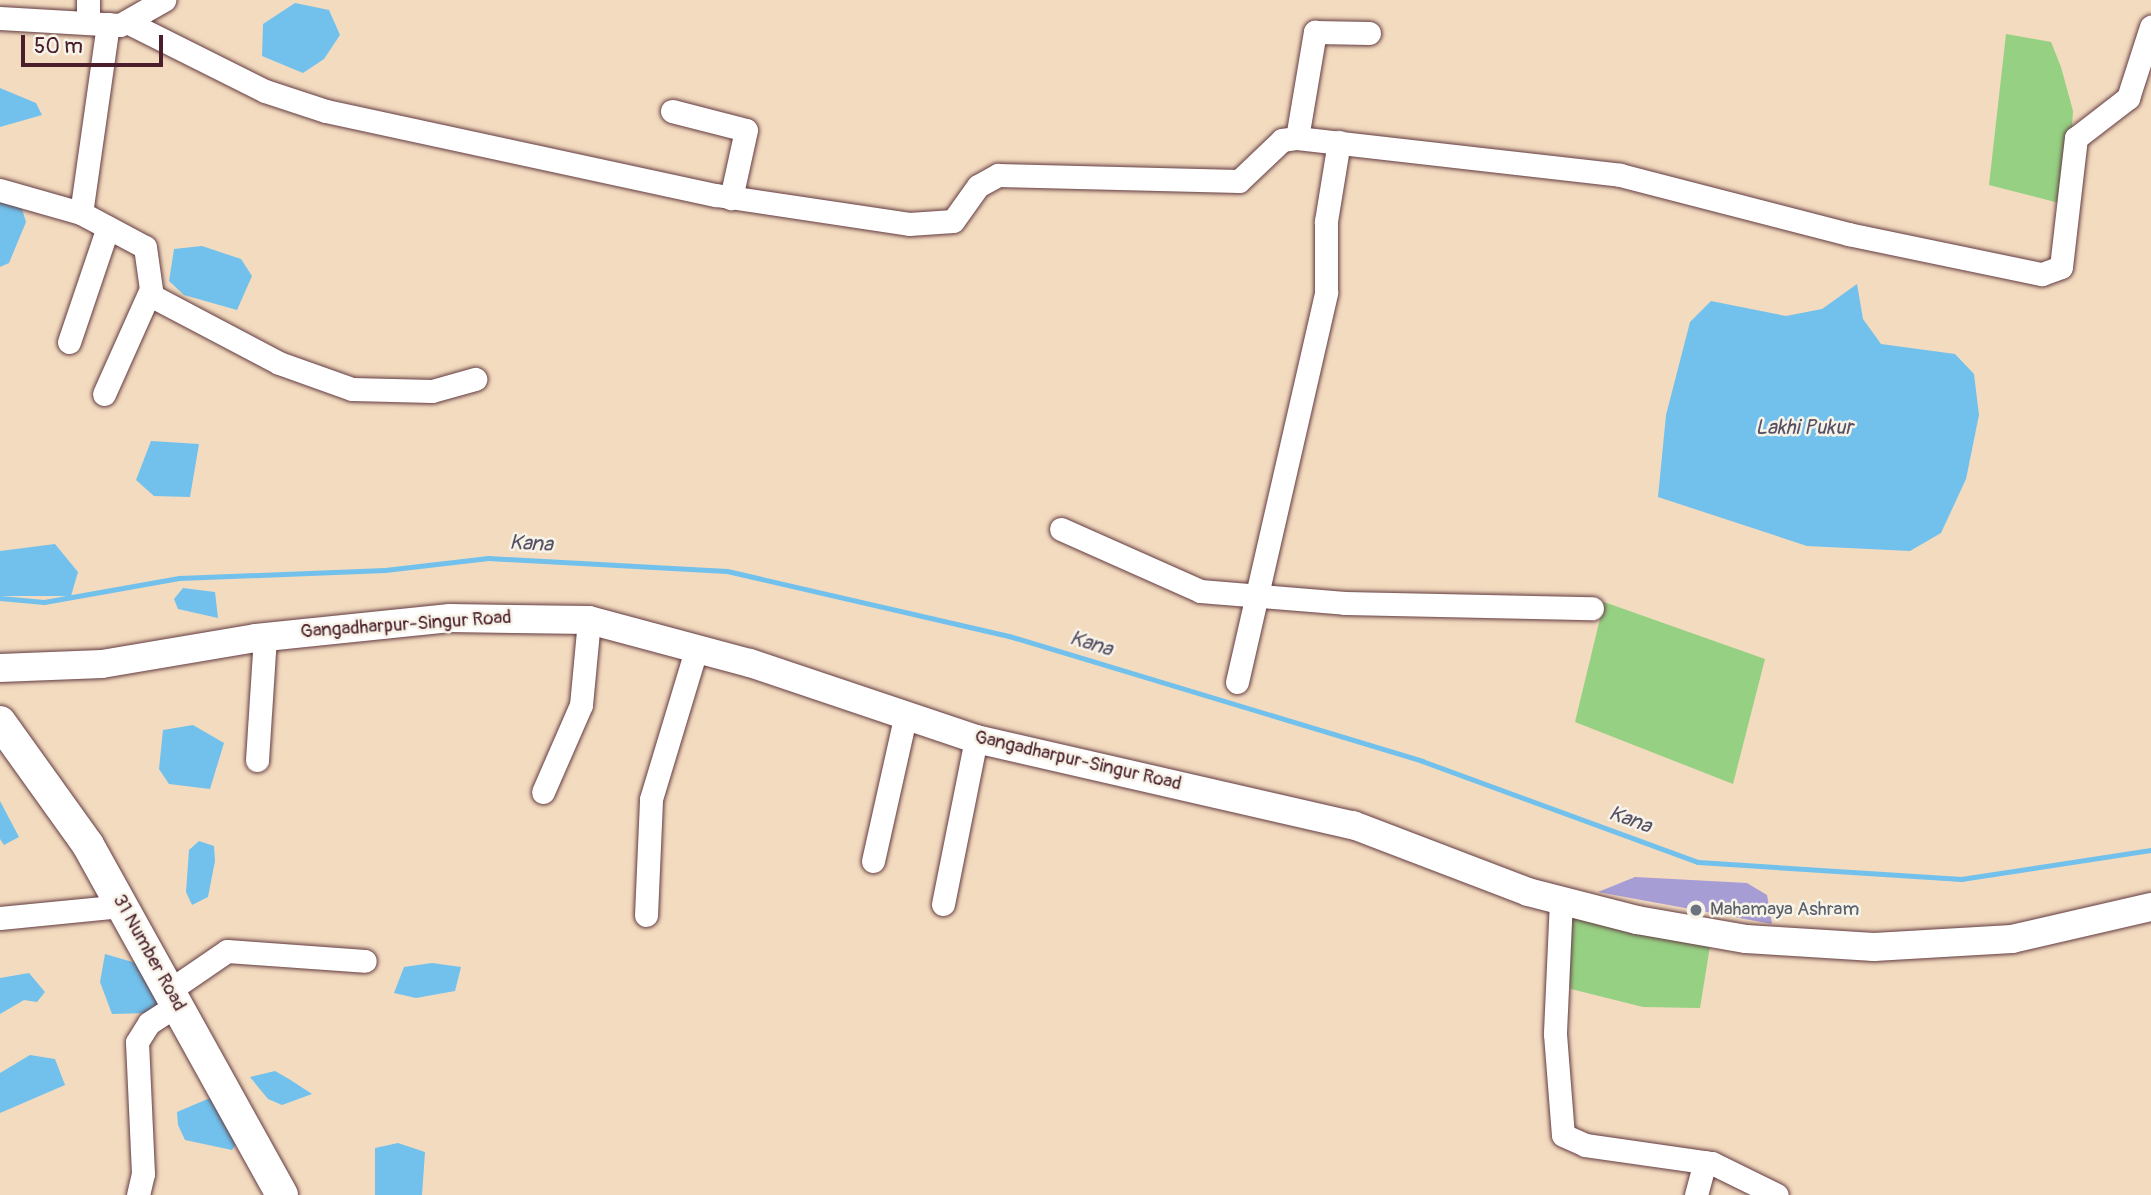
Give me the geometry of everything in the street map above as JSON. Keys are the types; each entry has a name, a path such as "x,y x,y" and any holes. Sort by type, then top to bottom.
{"main road":[{"name":"31 Number Road","path":"0,722 88,845 282,1195"}],"street":[{"path":"0,18 103,17 164,0"},
{"path":"103,17 265,91 327,111 731,198 941,225 960,216 991,176 1240,181 1282,140 1297,138 1620,175 1848,234 2050,273 2061,267 2076,138 2128,98 2151,27"},
{"path":"81,213 103,17"},
{"path":"1297,138 1315,32 1369,33"},
{"path":"672,111 746,130 731,198"},
{"path":"1237,682 1326,292 1326,221 1339,142"},
{"path":"0,190 81,213 145,247 150,291 104,394"},
{"path":"69,342 108,227"},
{"path":"150,291 248,348 343,387 401,394 475,379"},
{"path":"1060,529 1185,586 1256,595 1592,608"},
{"name":"Gangadharpur-Singur Road","path":"0,668 102,664 265,637 450,618 589,620 697,647 905,718 976,739 1353,825 1561,900 1746,939 1874,947 2012,939 2151,907"},
{"path":"543,792 581,705 589,620"},
{"path":"257,760 265,637"},
{"path":"646,915 650,799 697,647"},
{"path":"873,861 905,718"},
{"path":"943,904 976,739"},
{"path":"1561,900 1555,1006 1563,1135 1585,1145 1704,1162 1742,1173 1777,1195"},
{"path":"0,918 123,906"},
{"path":"138,1195 143,1174 137,1042 149,1023 209,959 239,949 365,961"},
{"path":"1696,1195 1704,1162"}],"green space":[{"path":"2006,34 2051,42 2061,67 2073,111 2067,205 1989,185"},
{"path":"1604,602 1765,659 1733,784 1575,722"},
{"path":"1568,908 1711,940 1700,1008 1643,1007 1571,989 1561,944"}],"water":[{"path":"295,3 329,10 340,35 324,59 303,73 262,56 263,24"},
{"path":"0,88 36,103 42,115 0,127"},
{"path":"0,199 22,209 26,222 9,263 0,267"},
{"path":"202,246 241,259 252,276 237,310 184,295 169,281 174,249"},
{"name":"Lakhi Pukur","path":"1857,284 1863,319 1881,344 1955,354 1974,374 1979,415 1966,479 1941,533 1910,551 1807,546 1658,497 1666,415 1690,322 1711,301 1786,316 1822,309"},
{"path":"151,441 199,444 190,497 154,496 136,480"},
{"path":"55,544 78,572 71,596 0,596 0,551"},
{"path":"183,588 215,592 218,618 178,609 174,599"},
{"path":"193,725 224,743 210,789 169,784 159,769 163,730"},
{"path":"0,801 19,837 4,845 0,839"},
{"path":"199,841 214,846 215,861 208,897 192,905 186,892 189,850"},
{"path":"105,954 136,963 164,1001 149,1013 112,1014 100,982"},
{"path":"432,963 461,967 455,991 416,998 394,993 404,967"},
{"path":"29,973 45,992 37,1002 24,1000 0,1014 0,978"},
{"path":"30,1055 55,1059 65,1085 0,1113 0,1073"},
{"path":"275,1071 312,1094 282,1105 268,1099 250,1077"},
{"path":"210,1098 235,1117 240,1139 232,1150 185,1140 178,1125 177,1112"},
{"path":"398,1143 425,1152 422,1195 375,1195 375,1148"}],"building":[{"name":"Mahamaya Ashram","path":"1635,877 1747,883 1767,895 1772,924 1598,892"}],"waterway":[{"name":"Kana","path":"0,598 44,602 179,578 385,570 488,558 727,571 1009,636 1422,761 1698,862 1961,879 2151,850"}],"place":[{"name":"Mahamaya Ashram","path":"1696,910"}]}
